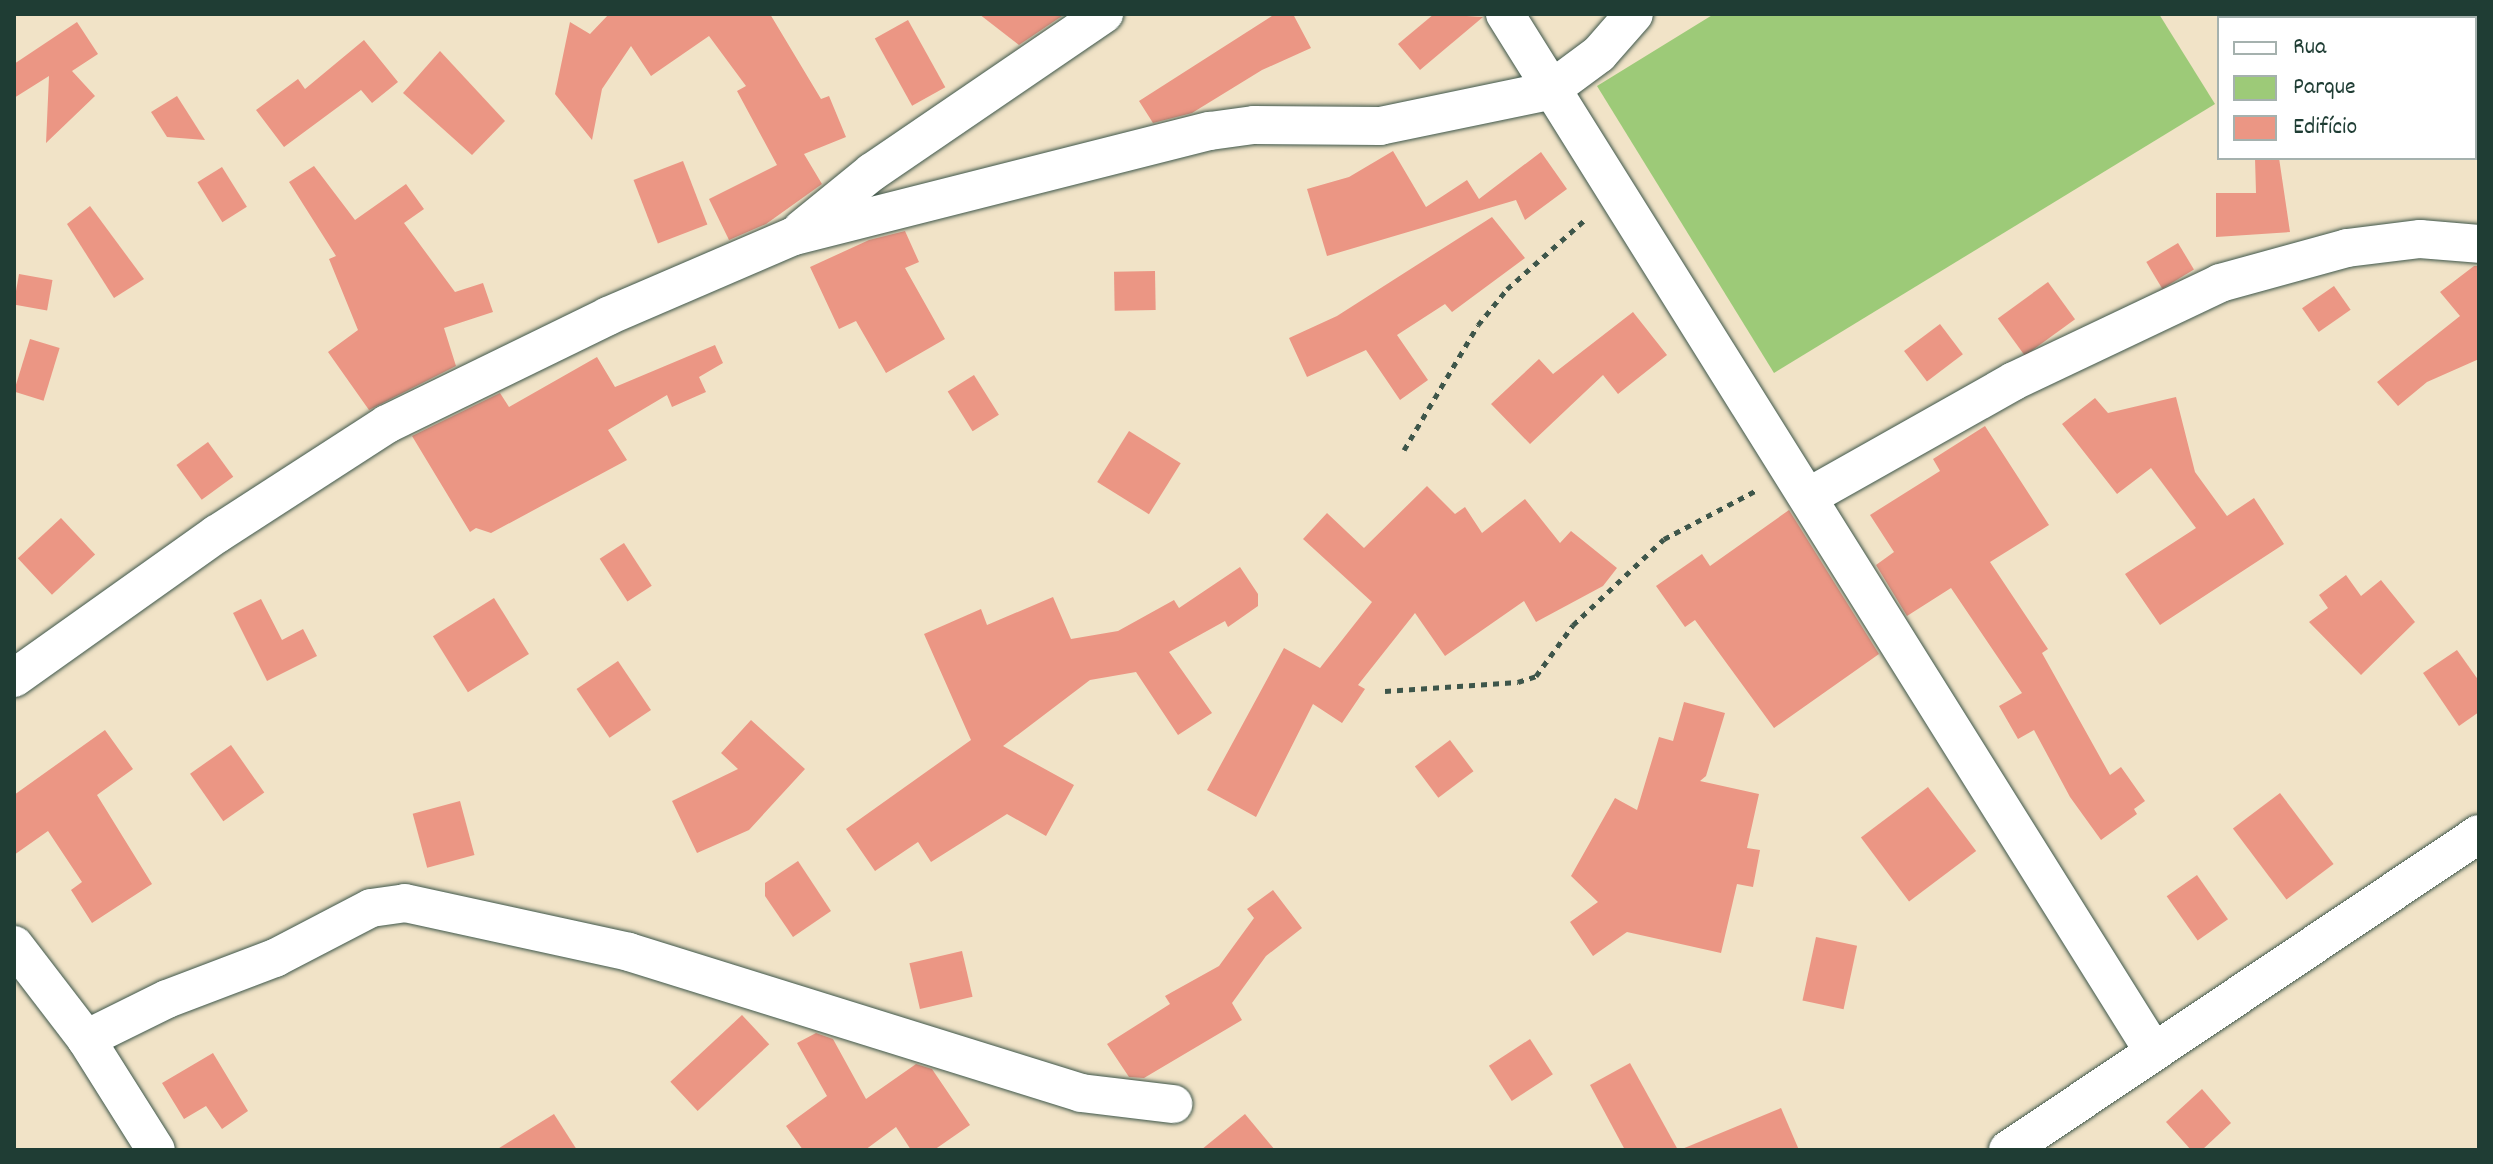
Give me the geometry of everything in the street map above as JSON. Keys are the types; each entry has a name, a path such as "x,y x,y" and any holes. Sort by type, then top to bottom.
{"street":[{"path":"794,236 872,172 1104,14"},
{"path":"1505,14 1549,91 1800,482 1930,700 2152,1049"},
{"path":"14,678 217,534 387,424 608,316 794,236 1210,131 1254,125 1380,126 1549,91 1599,54 1634,14"},
{"path":"1800,482 2220,283 2347,248 2420,239 2479,244"},
{"path":"2008,1150 2152,1049 2479,834"},
{"path":"86,1039 167,999 275,958 371,908 405,903 629,952 1081,1093 1173,1104"},
{"path":"14,945 86,1039 156,1150"}],"path":[{"path":"1404,450 1478,325 1507,289 1614,193"},
{"path":"1385,691 1518,682 1536,676 1573,625 1664,539 1727,509 1800,482"}],"green space":[{"path":"1714,14 2159,14 2215,104 1774,373 1597,86"}],"building":[{"path":"609,14 770,14 821,99 829,96 846,137 804,154 822,184 766,224 729,240 709,199 777,165 737,91 746,86 709,36 651,76 631,46 602,89 592,140 555,94 570,22 590,34"},
{"path":"979,14 1065,14 1019,45"},
{"path":"1275,14 1293,14 1311,48 1262,70 1192,113 1153,123 1139,101"},
{"path":"1434,14 1483,17 1420,70 1398,44"},
{"path":"908,20 945,87 912,106 875,38"},
{"path":"77,22 98,54 72,71 95,96 46,143 49,76 14,98 14,64"},
{"path":"364,40 398,82 372,103 361,90 284,147 256,110 298,79 305,89"},
{"path":"440,51 505,121 472,155 403,93"},
{"path":"177,96 205,140 167,137 151,112"},
{"path":"1393,151 1426,207 1467,180 1479,199 1541,152 1567,189 1525,220 1516,200 1327,256 1307,189 1349,177"},
{"path":"2255,160 2279,160 2290,232 2216,237 2216,193 2256,193"},
{"path":"683,161 707,224 658,243 634,180"},
{"path":"314,166 355,220 406,184 424,209 404,223 455,292 483,283 493,312 444,328 456,366 369,410 328,352 358,330 329,259 336,256 289,182"},
{"path":"222,167 247,207 222,222 197,182"},
{"path":"90,206 144,279 114,298 67,224"},
{"path":"1492,217 1525,258 1452,312 1445,304 1397,335 1428,380 1400,400 1366,350 1307,377 1289,338 1337,316"},
{"path":"905,231 919,262 905,268 945,339 886,373 856,321 839,329 810,267 869,240"},
{"path":"2178,243 2194,270 2162,289 2146,262"},
{"path":"2474,266 2479,266 2479,359 2427,382 2398,406 2377,382 2460,316 2440,292"},
{"path":"1155,271 1156,310 1115,311 1114,272"},
{"path":"19,274 52,280 47,310 14,305"},
{"path":"2048,282 2075,319 2025,356 1998,318"},
{"path":"2334,286 2351,310 2319,332 2302,308"},
{"path":"1633,312 1667,355 1618,394 1603,375 1530,444 1491,404 1539,359 1553,374"},
{"path":"1940,324 1963,354 1927,381 1904,351"},
{"path":"30,339 60,348 44,401 14,392"},
{"path":"715,345 723,363 699,377 706,392 672,407 667,395 608,430 627,460 491,533 476,528 470,532 412,436 500,393 509,407 597,357 615,387"},
{"path":"974,375 999,415 973,431 948,391"},
{"path":"2176,397 2195,472 2227,516 2254,498 2284,544 2160,625 2125,574 2196,528 2151,468 2117,494 2062,424 2095,398 2108,413"},
{"path":"1985,426 2049,525 1990,562 2048,649 2042,653 2110,775 2121,767 2145,801 2134,809 2137,814 2101,840 2070,797 2034,730 2018,739 1999,706 2022,693 1951,588 1907,616 1876,565 1894,552 1870,515 1940,471 1933,459"},
{"path":"1129,431 1181,463 1149,514 1097,482"},
{"path":"208,442 233,477 202,500 176,465"},
{"path":"1427,486 1455,514 1465,507 1482,533 1525,499 1560,543 1571,531 1617,568 1603,586 1536,622 1524,601 1445,656 1415,613 1358,685 1365,689 1342,723 1313,704 1256,817 1207,790 1284,648 1320,668 1372,602 1303,539 1327,513 1364,548"},
{"path":"1789,510 1879,654 1774,728 1695,620 1685,627 1656,586 1702,554 1710,566"},
{"path":"61,518 95,555 52,595 18,558"},
{"path":"624,543 652,586 627,602 600,559"},
{"path":"1240,567 1258,594 1258,606 1228,627 1225,621 1169,652 1212,713 1178,735 1136,672 1090,680 1003,746 1074,785 1046,836 1007,814 931,862 918,842 875,871 846,829 971,740 924,634 981,609 987,625 1053,597 1071,639 1118,631 1174,600 1179,608"},
{"path":"2346,575 2361,596 2381,580 2415,622 2361,675 2309,622 2328,608 2319,595"},
{"path":"494,598 529,654 468,692 433,636"},
{"path":"261,599 282,640 303,629 317,656 267,681 233,613"},
{"path":"2457,650 2479,681 2479,712 2459,726 2423,673"},
{"path":"618,661 651,710 610,738 577,689"},
{"path":"1684,702 1725,713 1706,776 1700,781 1759,794 1747,848 1760,850 1753,887 1737,884 1721,953 1627,932 1593,956 1570,922 1598,902 1571,876 1615,798 1637,810 1659,737 1673,741"},
{"path":"751,720 805,769 749,830 697,853 672,801 738,769 721,753"},
{"path":"105,730 133,769 97,795 152,884 92,923 71,890 82,882 48,831 14,855 14,795"},
{"path":"1450,740 1473,771 1438,798 1415,766"},
{"path":"231,745 264,793 223,821 190,774"},
{"path":"1928,787 1976,851 1909,901 1861,838"},
{"path":"2280,793 2334,864 2286,900 2233,829"},
{"path":"460,801 474,855 427,868 413,814"},
{"path":"798,861 831,911 793,937 765,896 765,883"},
{"path":"2197,875 2228,919 2198,940 2167,896"},
{"path":"1273,890 1302,928 1266,956 1232,1003 1242,1020 1144,1078 1129,1077 1107,1044 1170,1004 1165,996 1219,966 1254,918 1247,909"},
{"path":"1816,937 1857,946 1844,1009 1802,1001"},
{"path":"962,951 973,997 920,1009 909,963"},
{"path":"742,1015 769,1044 698,1111 670,1082"},
{"path":"816,1033 833,1039 866,1099 916,1064 932,1069 970,1125 934,1150 911,1150 896,1127 865,1150 803,1150 786,1126 827,1096 797,1043"},
{"path":"1530,1039 1553,1074 1512,1101 1489,1066"},
{"path":"213,1053 248,1111 222,1129 206,1106 184,1119 162,1083"},
{"path":"1630,1063 1678,1150 1625,1150 1590,1085"},
{"path":"2202,1089 2231,1123 2202,1150 2191,1150 2166,1122"},
{"path":"1781,1108 1799,1150 1682,1150 1682,1149"},
{"path":"554,1114 577,1150 496,1150"},
{"path":"1245,1114 1275,1150 1201,1150"}]}
